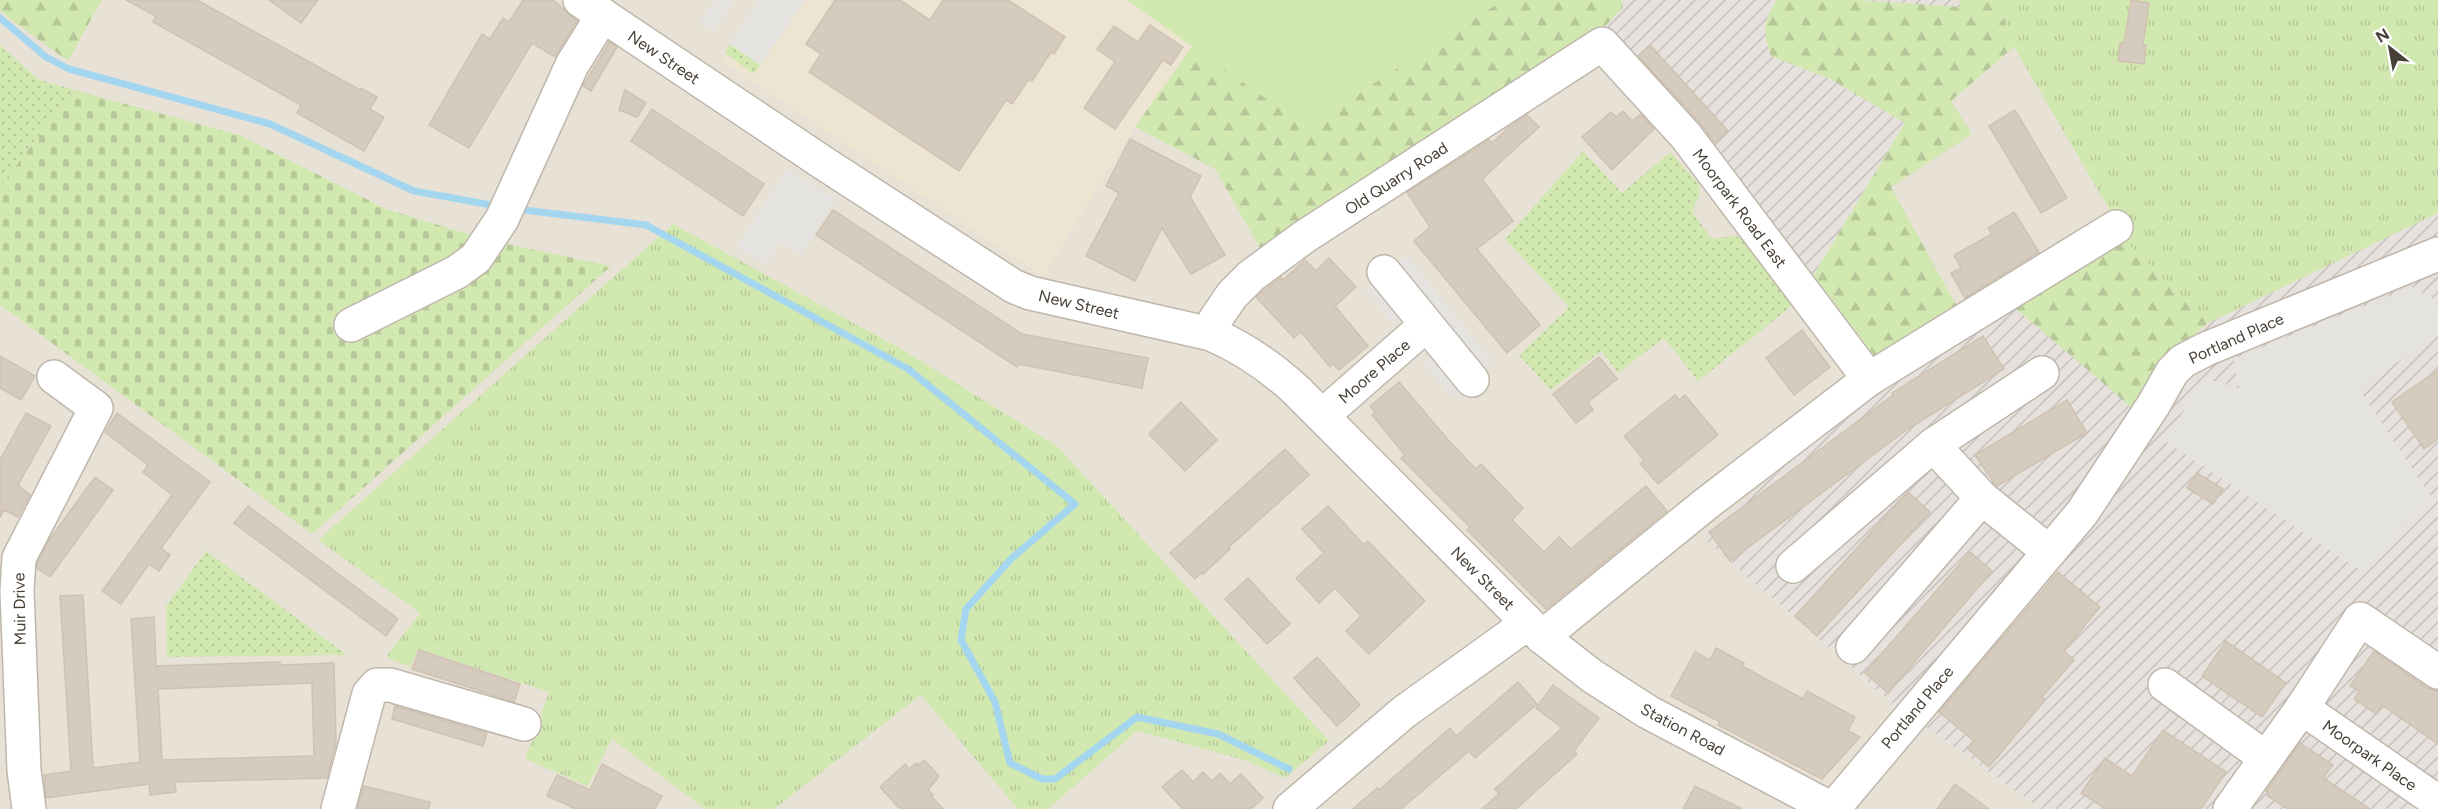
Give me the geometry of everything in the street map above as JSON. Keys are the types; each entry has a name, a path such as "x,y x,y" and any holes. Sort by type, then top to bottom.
{"street":[{"path":"351,325 457,272 476,258 507,209 572,65 592,7"},
{"name":"New Street","path":"592,7 825,164 1013,286 1030,292 1211,334 1238,346 1268,365 1322,416 1535,630"},
{"name":"Old Quarry Road","path":"1211,334 1215,320 1232,295 1251,276 1304,237 1602,44"},
{"name":"Moorpark Road East","path":"1602,44 1686,136 1869,379"},
{"path":"1307,804 1404,712 1535,630 1707,503 1869,379 2116,227"},
{"name":"Portland Place","path":"1819,806 2082,513 2154,404 2172,372 2183,361 2206,349 2438,254"},
{"path":"1384,272 1472,380"},
{"name":"Moore Place","path":"1322,416 1426,325"},
{"path":"1793,566 1933,445 2042,373"},
{"name":"Muir Drive","path":"29,809 24,758 17,579 19,558 96,408 54,377"},
{"path":"1933,445 1982,498 2049,552"},
{"path":"1853,647 1982,498"},
{"path":"2230,809 2302,708 2360,619 2438,672"},
{"name":"Station Road","path":"1535,630 1592,676 1648,712 1819,806"},
{"path":"338,809 369,694 377,685 390,685 524,724"},
{"path":"2165,685 2266,758"},
{"name":"Moorpark Place","path":"2302,708 2438,802"}],"shaded area":[{"path":"0,0 2438,0 2438,213 2168,358 1702,536 1890,701 2041,809 1322,809 1308,793 1290,809 0,809"},
{"path":"715,0 735,0 713,32 699,23"},
{"path":"759,0 1127,0 1193,45 1135,127 1043,277 720,60"},
{"path":"759,0 805,0 760,65 730,44"},
{"path":"1621,0 1777,0 1770,10 1771,56 1830,79 1905,123 1813,276 1710,148 1601,31 1623,7"},
{"path":"1959,0 1961,7 1858,1"},
{"path":"787,169 836,200 801,255 781,242 766,265 737,247"},
{"path":"2438,213 2438,809 2041,809 1890,701 1701,536 1875,391 2015,308 2168,358 2208,323"},
{"path":"1407,256 1492,361 1478,373 1393,267"},
{"path":"1377,279 1405,312 1392,322 1365,289"},
{"path":"2412,287 2433,299 2438,307 2438,335 2358,388 2433,500 2405,521 2374,566 2360,570 2165,441 2204,378 2240,389 2233,359"},
{"path":"1436,353 1463,386 1450,396 1423,363"}],"green space":[{"path":"0,0 102,0 68,61 6,16 0,10"},
{"path":"1127,0 1503,0 1306,127"},
{"path":"1503,0 1621,0 1623,7 1597,35 1261,250 1215,169 1135,127 1193,45 1306,127"},
{"path":"1777,0 1857,0 1961,7 1959,0 1997,0 2014,47 1951,101 1972,134 1891,187 1956,305 1876,358 1813,276 1905,123 1830,79 1771,56 1765,27"},
{"path":"1997,0 2438,0 2438,213 2208,323 2132,248 2014,47"},
{"path":"730,44 760,65 754,74 725,53"},
{"path":"0,45 38,79 74,90 0,187"},
{"path":"74,90 239,135 386,209 488,240 611,266 312,534 0,305 0,187"},
{"path":"1583,151 1622,193 1670,152 1699,184 1700,194 1692,212 1712,239 1735,236 1745,240 1793,305 1698,381 1664,338 1618,373 1601,351 1551,390 1519,355 1569,307 1505,239"},
{"path":"673,224 905,351 1057,446 1329,741 1285,778 1245,760 1137,731 1048,809 1018,809 921,695 774,809 705,809 612,739 588,786 525,759 549,692 418,649 410,667 386,657 420,613 318,540"},
{"path":"2126,237 2132,248 2208,323 2168,358 2131,407 2015,308"},
{"path":"206,551 347,655 167,657 166,606"}],"building":[{"path":"126,0 197,0 360,90 361,88 377,97 370,109 384,117 364,151 297,113 301,105 153,22 156,16"},
{"path":"269,0 318,0 301,23"},
{"path":"523,0 553,0 577,21 555,57 532,43 469,148 429,125 482,34 490,39 503,18 509,22"},
{"path":"835,0 900,0 930,20 943,0 1008,0 1065,37 1054,54 1051,52 1032,81 1029,79 1012,104 1006,100 959,171 809,72 821,54 806,44"},
{"path":"2131,0 2149,3 2143,45 2146,45 2144,64 2118,61 2120,43 2124,43"},
{"path":"1150,25 1183,47 1171,65 1163,60 1115,129 1084,108 1115,62 1097,49 1114,26 1138,42"},
{"path":"609,42 617,47 591,91 583,86"},
{"path":"1650,45 1728,131 1715,143 1700,123 1638,56"},
{"path":"625,90 646,103 637,117 619,110"},
{"path":"652,109 764,184 743,216 631,141"},
{"path":"2015,110 2067,198 2041,213 1989,126"},
{"path":"1623,111 1632,121 1641,114 1654,129 1612,170 1582,137 1611,112 1616,117"},
{"path":"1527,115 1539,127 1482,179 1513,221 1477,249 1540,325 1507,353 1414,241 1430,227 1407,192 1489,140 1492,143 1509,127"},
{"path":"1130,139 1201,176 1190,197 1225,255 1191,274 1162,228 1135,281 1086,256 1119,193 1106,186"},
{"path":"833,210 1022,334 1148,358 1142,388 1019,364 1017,367 816,235"},
{"path":"2014,212 2039,252 1965,298 1951,273 1961,268 1954,255 1992,234 1988,228"},
{"path":"1329,258 1356,287 1335,306 1368,346 1339,370 1333,364 1330,367 1301,332 1294,338 1256,297 1281,277 1283,280 1305,260 1316,271"},
{"path":"1802,330 1830,367 1794,395 1766,358"},
{"path":"1983,336 2004,369 1908,429 1730,561 1709,532 1893,395 1892,393"},
{"path":"0,356 35,376 21,400 0,388"},
{"path":"1599,357 1617,379 1588,402 1593,410 1576,423 1553,394"},
{"path":"2438,370 2438,439 2424,449 2392,402"},
{"path":"1399,382 1476,469 1481,464 1523,508 1512,520 1544,552 1559,537 1571,549 1646,486 1667,511 1546,609 1467,530 1470,527 1401,458 1405,455 1372,415 1375,412 1370,406"},
{"path":"1675,395 1679,400 1685,395 1718,435 1658,484 1640,463 1644,460 1624,436"},
{"path":"2067,400 2087,433 1997,486 1975,455"},
{"path":"1181,402 1217,440 1185,471 1149,434"},
{"path":"26,413 51,426 18,485 30,495 18,517 4,510 0,517 0,460"},
{"path":"117,413 210,482 161,548 170,555 159,571 149,564 121,604 102,591 172,495 143,472 148,465 105,432"},
{"path":"1285,449 1309,475 1195,579 1170,553"},
{"path":"2197,473 2223,489 2213,504 2187,488"},
{"path":"95,477 113,490 50,577 37,568 37,563 49,540"},
{"path":"1908,492 1930,512 1817,636 1795,616"},
{"path":"248,506 398,619 386,636 234,523"},
{"path":"1328,506 1364,545 1368,541 1425,601 1369,654 1346,631 1361,616 1335,588 1319,603 1296,578 1324,553 1302,529"},
{"path":"1970,552 1992,571 1888,693 1865,673"},
{"path":"2058,572 2100,607 2064,651 2074,660 2042,697 2045,700 1989,767 1967,748 1974,741 1939,712"},
{"path":"1248,578 1290,624 1267,644 1225,599"},
{"path":"83,595 93,768 140,762 131,619 154,617 156,666 280,662 280,665 334,663 336,743 327,778 175,782 176,792 150,795 149,784 46,798 44,775 71,771 60,596","holes":["312,683 314,756 162,760 158,689"]},
{"path":"2226,641 2286,683 2262,717 2202,676"},
{"path":"1716,648 1744,663 1742,666 1803,699 1807,691 1855,717 1848,731 1860,737 1822,779 1718,725 1720,722 1671,696 1695,652 1710,660"},
{"path":"419,650 520,684 514,702 412,669"},
{"path":"2374,651 2427,688 2438,691 2438,744 2382,705 2376,714 2354,699 2359,691 2350,686"},
{"path":"1317,657 1360,705 1337,726 1294,678"},
{"path":"1518,682 1537,704 1475,758 1469,751 1401,809 1353,809 1377,788 1379,790 1450,728 1456,736"},
{"path":"1553,685 1599,718 1574,751 1577,754 1516,809 1482,809 1499,794 1495,789 1562,728 1536,708"},
{"path":"395,706 487,733 483,746 392,719"},
{"path":"2163,730 2226,772 2201,809 2106,809 2081,793 2105,758 2132,776"},
{"path":"2300,743 2333,765 2323,778 2370,809 2288,809 2266,795 2268,792 2266,791"},
{"path":"924,760 939,776 928,790 943,809 900,809 880,787 905,764 909,769"},
{"path":"602,764 662,796 655,809 576,809 547,796 557,775 590,790"},
{"path":"1182,770 1193,782 1203,772 1212,781 1220,773 1230,784 1241,774 1263,798 1251,809 1183,809 1162,787"},
{"path":"1955,784 1989,809 1937,809"},
{"path":"364,786 430,802 429,809 357,809"},
{"path":"1695,786 1742,809 1683,809"}],"waterway":[{"path":"0,18 46,57 69,69 270,124 414,191 497,206"},
{"path":"516,209 646,225 908,369 1075,504 1011,559 966,609 961,640 995,702 1010,763 1042,779 1055,779 1137,717 1218,734 1289,769"}]}
